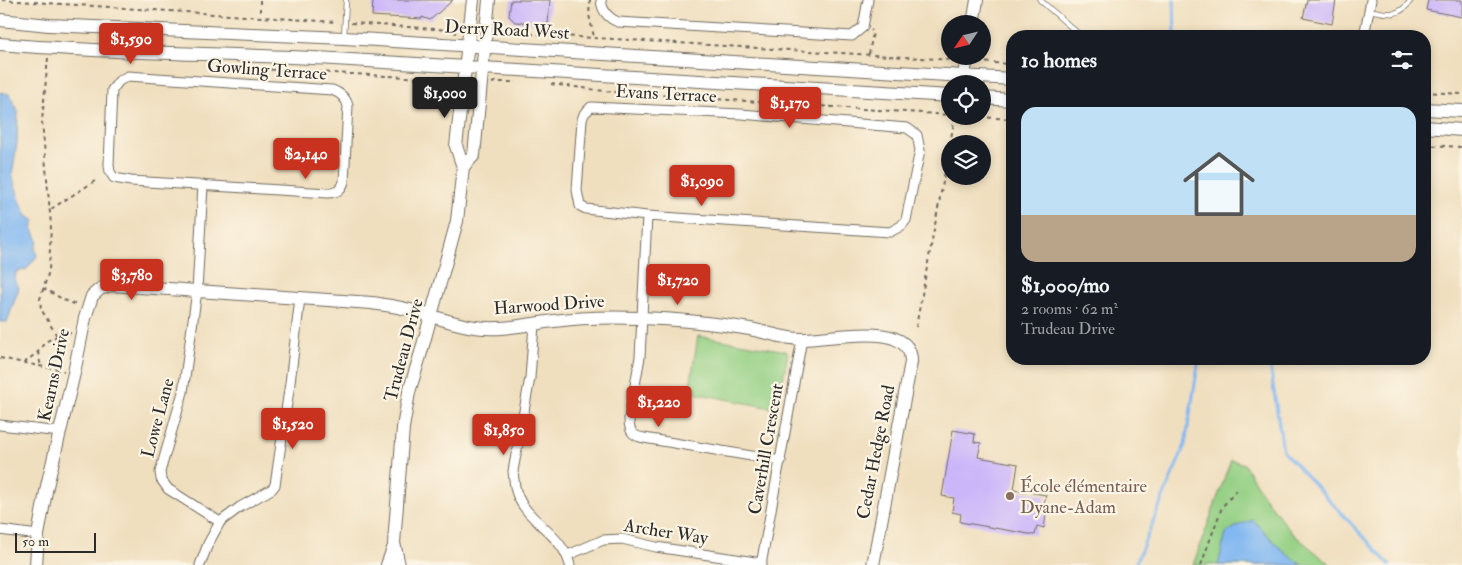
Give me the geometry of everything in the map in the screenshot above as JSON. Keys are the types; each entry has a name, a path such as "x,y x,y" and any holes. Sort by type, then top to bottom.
{"street":[{"name":"Trudeau Drive","path":"387,565 394,543 403,428 409,392 457,221 463,167 456,146 473,0"},
{"name":"Trudeau Drive","path":"463,167 474,155 489,0"},
{"path":"601,0 601,6 606,14 610,19 618,22 852,36 864,24 868,0"},
{"path":"974,15 977,0"},
{"path":"1365,30 1371,0"},
{"name":"Derry Road West","path":"0,20 50,25 485,46 948,75"},
{"path":"0,44 48,48 483,66 941,95"},
{"name":"Gowling Terrace","path":"128,76 332,90 339,92 347,102 344,182 339,190 328,193 203,185 131,181 114,178 110,172 109,165 112,90 122,79 128,76"},
{"name":"Derry Road West","path":"991,78 1006,79"},
{"path":"991,99 1006,100"},
{"name":"Evans Terrace","path":"591,107 741,114 900,126 912,130 917,135 920,150 906,220 902,226 890,232 647,216 595,211 580,206 577,190 582,120 584,114 591,107"},
{"path":"1431,109 1462,112"},
{"path":"1431,127 1462,130"},
{"name":"Lowe Lane","path":"203,185 198,291 183,392 160,472 161,479 168,489 220,522"},
{"path":"647,216 640,357 629,419 631,432 636,436 644,438 781,461"},
{"name":"Kearns Drive","path":"36,565 38,535 47,486 82,331 92,296 100,289 111,285 372,303 405,308 431,316"},
{"path":"200,565 208,544 220,522 240,507 272,489 275,485 289,392 300,298"},
{"name":"Harwood Drive","path":"431,316 474,327 495,328 583,318 642,318 723,324 802,339 865,334 897,339 907,346"},
{"path":"534,325 530,378 513,470 514,482 517,494 523,505 550,532 568,555 570,565"},
{"name":"Caverhill Crescent","path":"761,564 802,339"},
{"name":"Cedar Hedge Road","path":"873,565 911,362 907,346"},
{"path":"0,425 60,432"},
{"path":"0,530 38,535"},
{"name":"Archer Way","path":"568,555 603,540 622,540 761,564"},
{"name":"Trudeau Drive","path":"394,543 399,565"}],"lane":[{"path":"344,38 346,0"},
{"path":"1040,0 1074,30"},
{"path":"1369,10 1393,13 1406,7 1411,0"}],"path":[{"path":"2,0 345,22 449,30 456,33"},
{"path":"65,4 66,0"},
{"path":"260,0 260,17"},
{"path":"590,0 594,38"},
{"path":"864,24 873,32 869,55"},
{"path":"498,32 941,58"},
{"path":"48,48 42,121 51,209 49,271 40,299 41,309 57,336"},
{"path":"991,62 1006,63"},
{"path":"498,82 517,82"},
{"path":"547,83 613,92 941,114"},
{"path":"1431,92 1462,94"},
{"path":"991,118 1006,119"},
{"path":"1431,145 1462,147"},
{"path":"51,209 98,179"},
{"path":"916,328 942,185"},
{"path":"44,288 66,301 81,306 89,306"},
{"path":"24,363 38,352 45,342 57,336 82,331"},
{"path":"38,352 42,368"},
{"path":"0,358 74,373"},
{"path":"1201,565 1222,507 1236,490"}],"green space":[{"path":"698,336 786,351 788,354 777,409 689,392"},
{"path":"1231,460 1244,464 1263,495 1292,533 1331,565 1193,565"}],"water":[{"path":"0,92 9,94 18,111 17,143 12,175 27,216 35,221 32,227 38,241 35,248 37,256 27,269 16,272 15,280 19,288 7,322 0,322"},
{"path":"1253,520 1284,552 1302,565 1218,565 1226,533 1239,525"}],"building":[{"path":"373,0 453,0 430,20 422,17 422,19 372,16"},
{"path":"511,0 550,0 548,24 515,22 509,16"},
{"path":"1307,0 1336,0 1332,24 1303,18"},
{"path":"1428,0 1462,0 1462,17 1426,10"},
{"path":"953,430 975,434 974,442 981,443 978,457 1018,464 1014,490 1046,495 1043,509 1047,509 1044,528 1037,526 1035,535 960,522 961,514 952,512 954,498 942,496"}],"waterway":[{"path":"1174,0 1175,30"},
{"path":"1135,565 1185,445 1198,365"},
{"path":"1270,365 1283,451 1390,565"}],"place":[{"name":"École élémentaire Dyane-Adam","path":"1010,496"}]}
